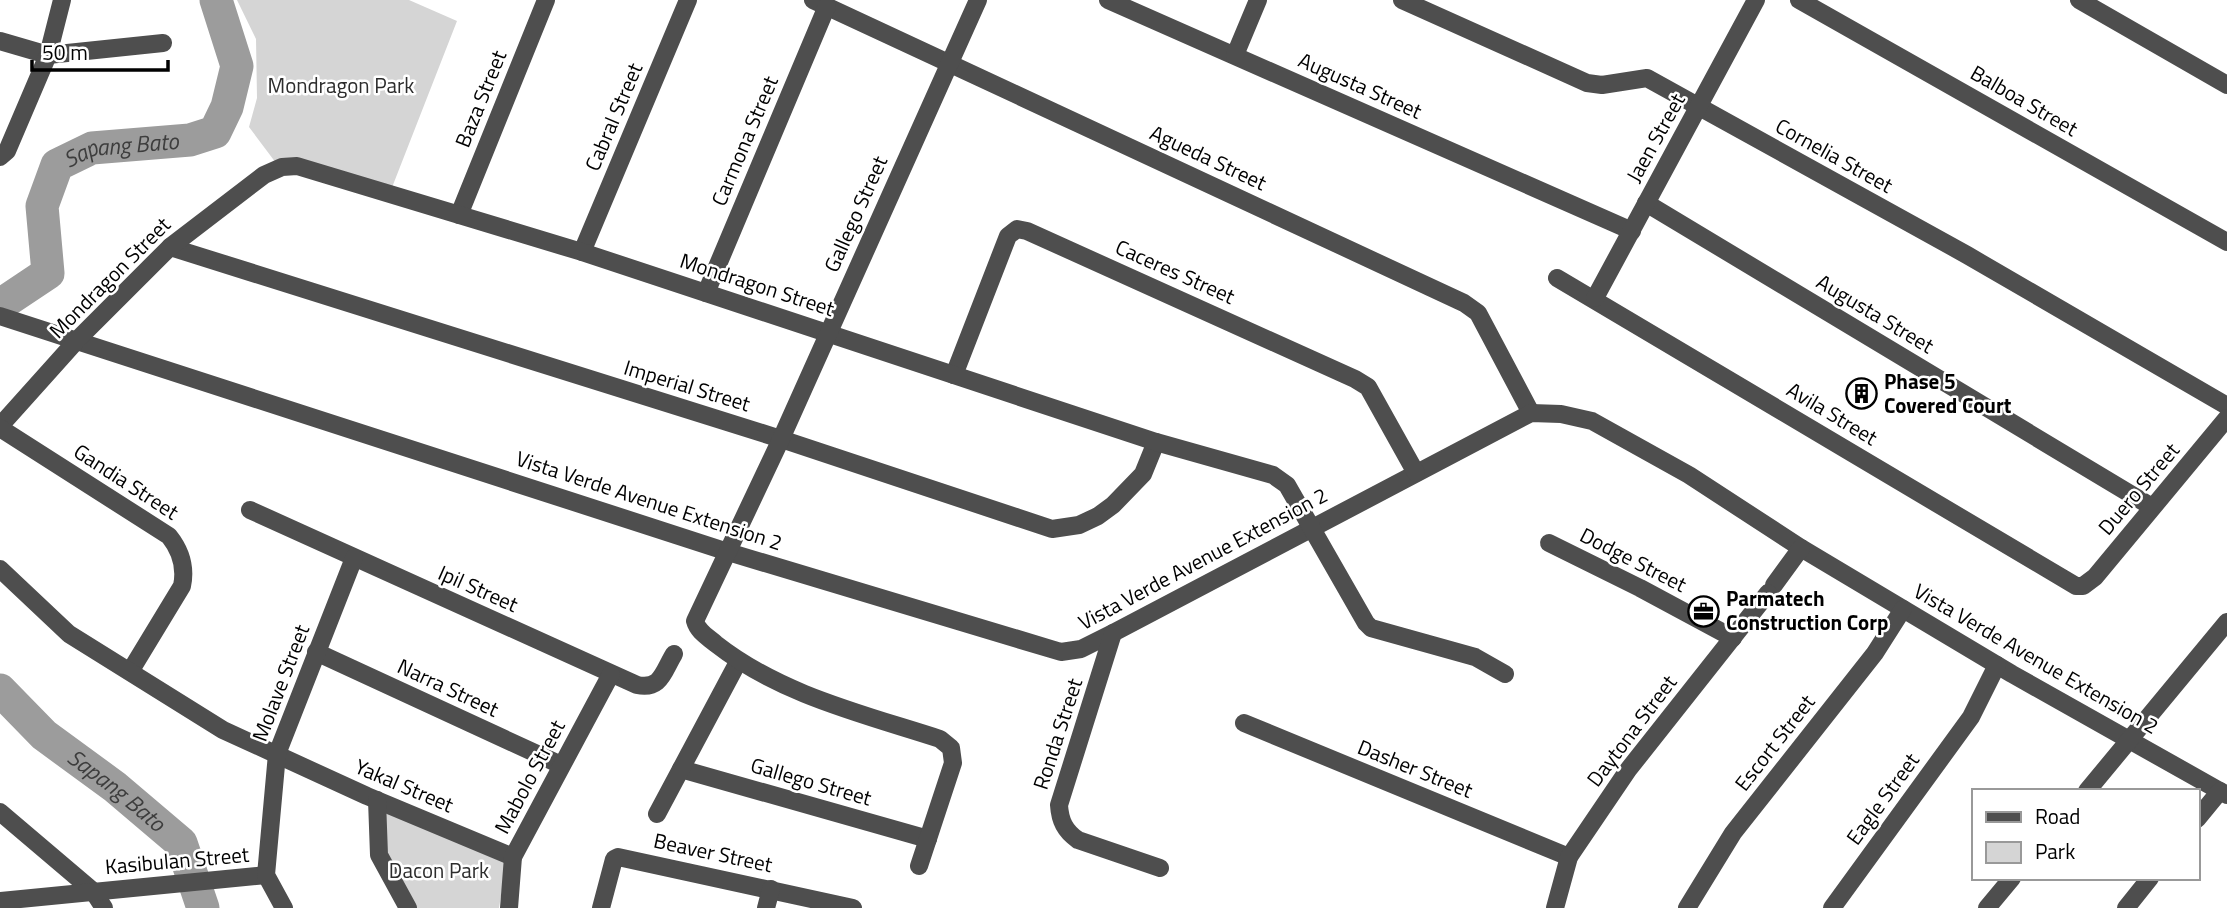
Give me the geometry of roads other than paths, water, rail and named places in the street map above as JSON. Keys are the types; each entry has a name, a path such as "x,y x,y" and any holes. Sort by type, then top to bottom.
{"street":[{"path":"0,158 7,151 48,55 62,0"},
{"name":"Baza Street","path":"459,215 546,0"},
{"name":"Cabral Street","path":"582,252 688,0"},
{"name":"Gallego Street","path":"919,866 953,763 951,748 947,743 807,696 738,662 700,632 695,621 781,439 978,0"},
{"name":"Augusta Street","path":"1108,0 1632,231"},
{"path":"1235,55 1258,0"},
{"name":"Cornelia Street","path":"1402,0 1587,83 1602,85 1647,78 1955,248 2227,406"},
{"name":"Jaen Street","path":"1595,298 1756,0"},
{"name":"Balboa Street","path":"1799,0 2227,242"},
{"path":"2079,0 2227,85"},
{"name":"Agueda Street","path":"820,3 1464,303 1478,313 1531,413"},
{"name":"Carmona Street","path":"706,293 820,3"},
{"path":"0,41 48,55 163,43"},
{"name":"Mondragon Street","path":"0,427 78,339 170,247 264,175 282,167 297,166 582,252 1156,442 1273,475 1287,485 1371,628 1475,657 1505,674"},
{"name":"Augusta Street","path":"1646,203 2152,508"},
{"name":"Caceres Street","path":"954,375 1008,236 1017,229 1027,230 1362,383 1368,387 1416,473"},
{"name":"Imperial Street","path":"170,247 781,439 1052,529 1079,524 1098,516 1113,505 1143,474 1156,442"},
{"name":"Avila Street","path":"1558,278 2069,583 2083,586"},
{"name":"Vista Verde Avenue Extension 2","path":"3,317 78,339 729,552 1061,652 1081,649 1114,633 1531,413 1561,414 1592,421 1689,475 1801,548 1997,665 2223,793"},
{"name":"Duero Street","path":"2083,586 2095,577 2227,418"},
{"name":"Gandia Street","path":"0,427 174,541 185,571 182,586 131,670"},
{"name":"Ipil Street","path":"250,510 637,685 651,687 657,684 674,654"},
{"name":"Dodge Street","path":"1549,544 1640,588 1733,638"},
{"name":"Daytona Street","path":"1555,908 1569,857 1628,770 1801,548"},
{"name":"Molave Street","path":"266,875 277,754 354,558"},
{"path":"0,569 69,634 131,670 223,730 277,754"},
{"name":"Escort Street","path":"1687,908 1733,833 1875,653 1903,609"},
{"path":"2089,789 2227,622"},
{"name":"Ronda Street","path":"1114,633 1059,806 1059,815 1069,833 1078,840 1160,868"},
{"name":"Narra Street","path":"316,652 561,765"},
{"path":"656,814 738,662"},
{"name":"Eagle Street","path":"1832,908 1971,717 1997,665"},
{"name":"Mabolo Street","path":"509,908 513,857 611,674"},
{"name":"Dasher Street","path":"1244,723 1569,857"},
{"name":"Yakal Street","path":"277,754 377,800 513,857"},
{"name":"Gallego Street","path":"681,769 928,839"},
{"path":"2199,817 2223,793"},
{"path":"377,800 379,855 408,908"},
{"path":"0,812 93,891 104,908"},
{"name":"Beaver Street","path":"601,908 614,859 618,857 853,908"},
{"path":"266,875 284,908"},
{"name":"Kasibulan Street","path":"0,901 266,875"},
{"path":"1987,908 2010,880"},
{"path":"2126,908 2148,880"},
{"path":"766,908 771,889"}],"waterway":[{"name":"Sapang Bato","path":"0,305 48,273 42,206 57,165 92,148 190,140 215,132 227,107 237,66 216,0"},
{"name":"Sapang Bato","path":"0,690 44,735 115,787 181,843 203,908"}],"place":[{"name":"Phase 5 Covered Court","path":"1861,394"},
{"name":"Parmatech Construction Corp","path":"1703,611"}],"park label":[{"name":"Mondragon Park","path":"341,86"},
{"name":"Dacon Park","path":"439,871"}]}
